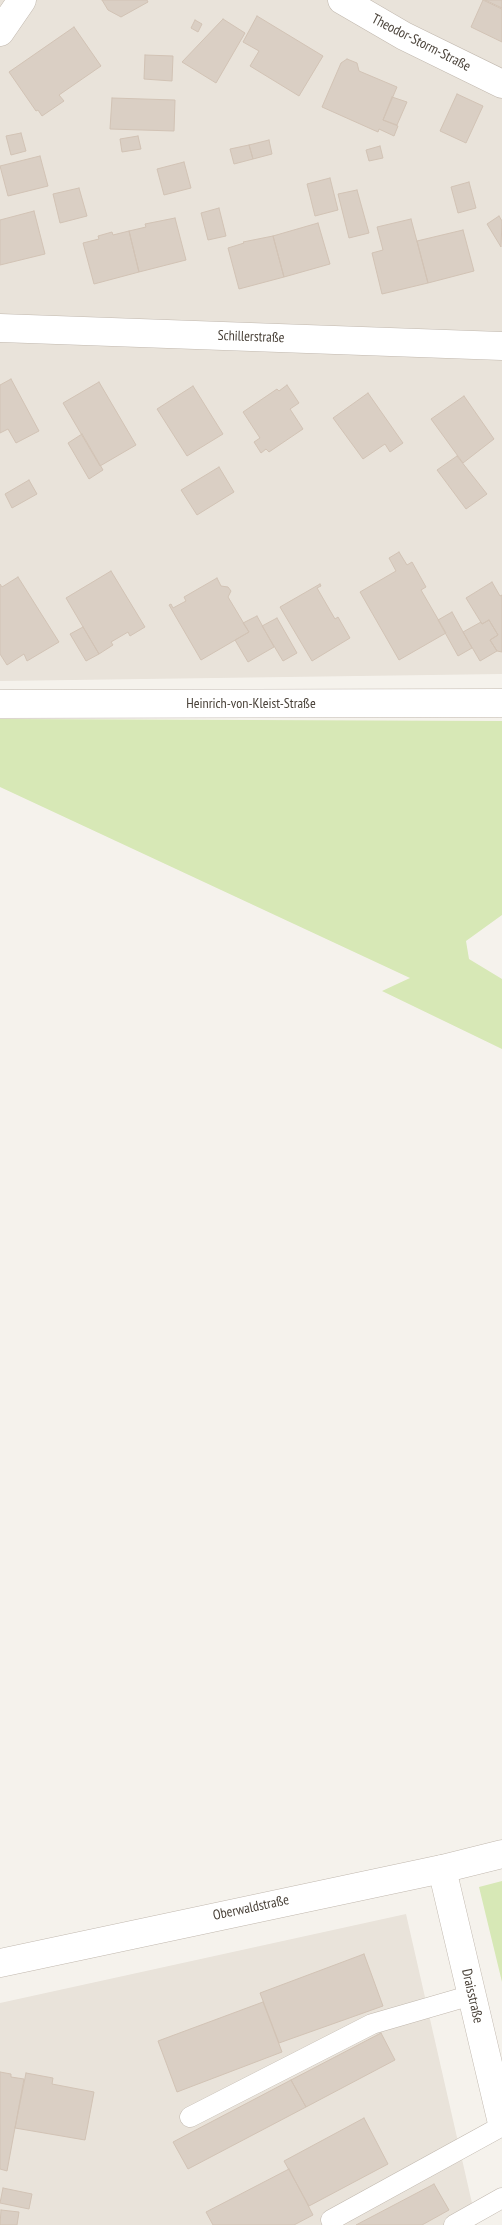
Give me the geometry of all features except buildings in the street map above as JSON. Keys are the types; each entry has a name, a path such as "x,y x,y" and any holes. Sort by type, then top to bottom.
{"street":[{"path":"0,32 22,0"},
{"name":"Theodor-Storm-Straße","path":"342,0 404,36 502,84"},
{"name":"Schillerstraße","path":"0,328 502,346"},
{"name":"Heinrich-von-Kleist-Straße","path":"0,704 502,703"},
{"name":"Oberwaldstraße","path":"0,1963 442,1869 502,1854"},
{"name":"Draisstraße","path":"442,1869 502,2124"}],"lane":[{"path":"190,2117 372,2024 472,1995"},
{"path":"331,2220 502,2124"},
{"path":"454,2225 502,2198"}],"shaded area":[{"path":"0,0 502,0 502,674 0,681"},
{"path":"406,1914 477,2225 0,2225 0,2003"}],"green space":[{"path":"0,719 502,721 502,915 466,941 469,959 502,979 502,1049 382,991 410,978 0,787"},
{"path":"502,1881 502,1982 479,1887"}]}
